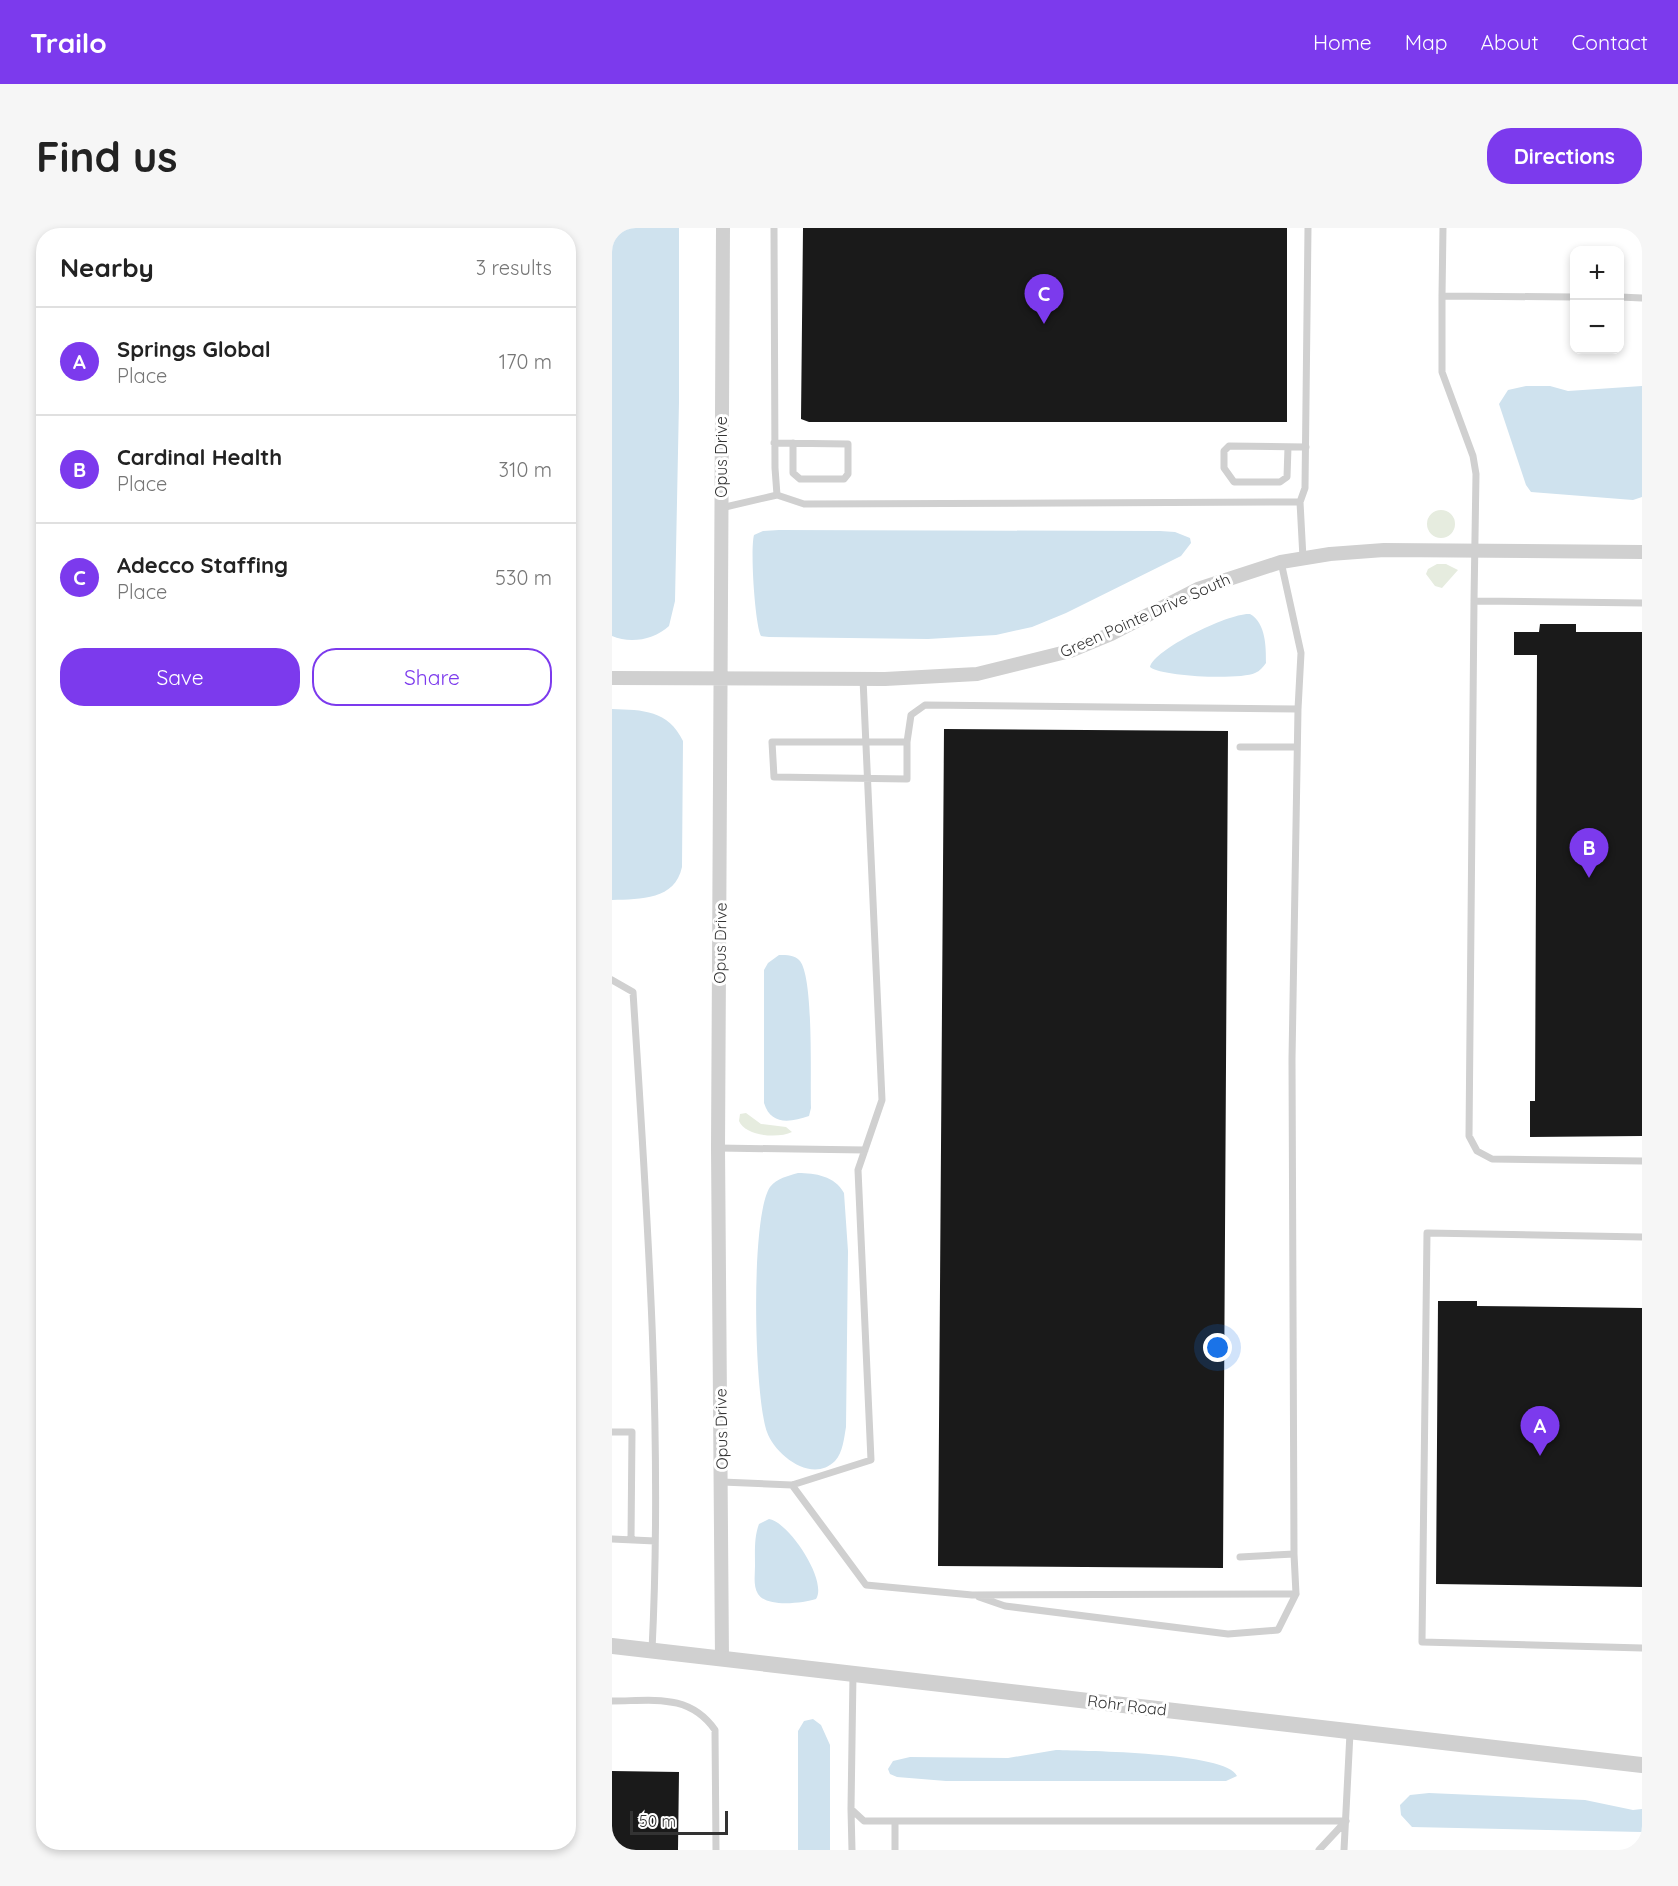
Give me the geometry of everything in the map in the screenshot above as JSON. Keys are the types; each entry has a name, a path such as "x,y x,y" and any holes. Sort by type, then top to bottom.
{"street":[{"name":"Opus Drive","path":"722,1659 718,1148 723,228"},
{"name":"Green Pointe Drive South","path":"612,678 863,680 977,674 1070,651 1111,634 1198,589 1281,562 1384,550 1642,552"},
{"name":"Rohr Road","path":"612,1646 1642,1765"}],"lane":[{"path":"774,228 774,443 777,495"},
{"path":"1303,558 1300,502 1305,488 1308,228"},
{"path":"1443,228 1442,372 1473,456 1476,474 1469,1136 1477,1151 1492,1159 1642,1161"},
{"path":"1442,296 1570,297"},
{"path":"1624,297 1642,297"},
{"path":"774,443 793,443 848,444 848,474 844,480 800,479 793,473 793,443"},
{"path":"1288,447 1287,477 1280,482 1234,482 1224,468 1224,451 1229,446 1306,447"},
{"path":"721,508 777,495 804,504 1300,502"},
{"path":"972,1595 1005,1606 1228,1634 1278,1630 1296,1594 1293,1059 1297,747 1301,653 1281,562"},
{"path":"1474,601 1642,603"},
{"path":"722,1482 792,1485 871,1460 858,1170 882,1100 863,680"},
{"path":"907,742 772,742 774,777 907,779 907,742 911,715 925,705 1298,709"},
{"path":"1240,747 1297,747"},
{"path":"612,980 633,992 655,1415 655,1541 651,1650"},
{"path":"718,1148 865,1150"},
{"path":"1642,1237 1427,1233 1422,1642 1642,1648"},
{"path":"612,1432 632,1432 631,1540"},
{"path":"792,1485 866,1586 972,1595 1296,1594"},
{"path":"612,1539 655,1541"},
{"path":"1240,1557 1294,1554"},
{"path":"852,1850 853,1674"},
{"path":"612,1701 682,1704 697,1710 715,1730 716,1850"},
{"path":"1344,1850 1350,1732"},
{"path":"851,1809 864,1821 1346,1821"},
{"path":"895,1821 895,1850"},
{"path":"1319,1850 1346,1821"}],"shaded area":[{"path":"1441,510 1451,514 1455,524 1451,534 1441,538 1431,534 1427,524 1431,514"},
{"path":"1437,564 1446,564 1458,570 1442,588 1435,586 1426,574 1428,569"},
{"path":"746,1113 761,1124 786,1127 792,1132 771,1136 755,1133 742,1126 739,1121 740,1114"}],"water":[{"path":"612,228 679,228 679,402 675,601 669,626 656,635 634,640 612,636"},
{"path":"1526,386 1550,386 1568,391 1642,386 1642,497 1633,500 1531,492 1526,485 1499,404 1508,390"},
{"path":"763,531 1160,531 1175,532 1190,538 1191,543 1181,556 1066,613 1032,627 996,635 928,639 761,636 754,587 754,535"},
{"path":"1250,614 1259,623 1265,643 1266,663 1257,672 1234,676 1201,676 1169,673 1150,667 1155,659 1165,651 1194,633 1227,619"},
{"path":"612,709 654,714 670,723 683,741 682,867 672,886 655,896 612,900"},
{"path":"779,955 793,956 800,961 804,971 809,1008 811,1108 809,1116 789,1121 771,1116 764,1103 764,970 768,963"},
{"path":"798,1173 830,1179 844,1193 848,1251 846,1427 838,1457 826,1467 816,1469 795,1464 771,1441 767,1432 759,1383 757,1268 759,1233 764,1205 770,1187 776,1181"},
{"path":"769,1519 786,1530 804,1553 817,1579 816,1599 777,1603 758,1594 755,1588 756,1534 759,1524"},
{"path":"813,1719 821,1725 830,1745 830,1850 798,1850 798,1731 804,1721"},
{"path":"1056,1750 1183,1757 1228,1768 1237,1776 1226,1781 946,1781 897,1777 890,1774 888,1769 893,1761 910,1757 1008,1758"},
{"path":"1429,1793 1585,1800 1633,1810 1642,1809 1642,1832 1412,1827 1401,1815 1400,1805 1410,1795"}],"building":[{"path":"803,228 1287,228 1287,422 809,422 801,419"},
{"path":"1540,624 1576,624 1576,632 1642,632 1642,1136 1530,1137 1530,1101 1535,1101 1537,655 1514,655 1514,632 1539,632"},
{"path":"944,729 1228,731 1223,1568 938,1566"},
{"path":"1438,1301 1477,1301 1477,1306 1642,1308 1642,1587 1436,1584"},
{"path":"612,1771 679,1772 678,1850 612,1850"}],"place":[{"name":"Adecco Staffing","path":"1044,324"},
{"name":"Cardinal Health","path":"1589,878"},
{"name":"Springs Global","path":"1540,1456"}]}
